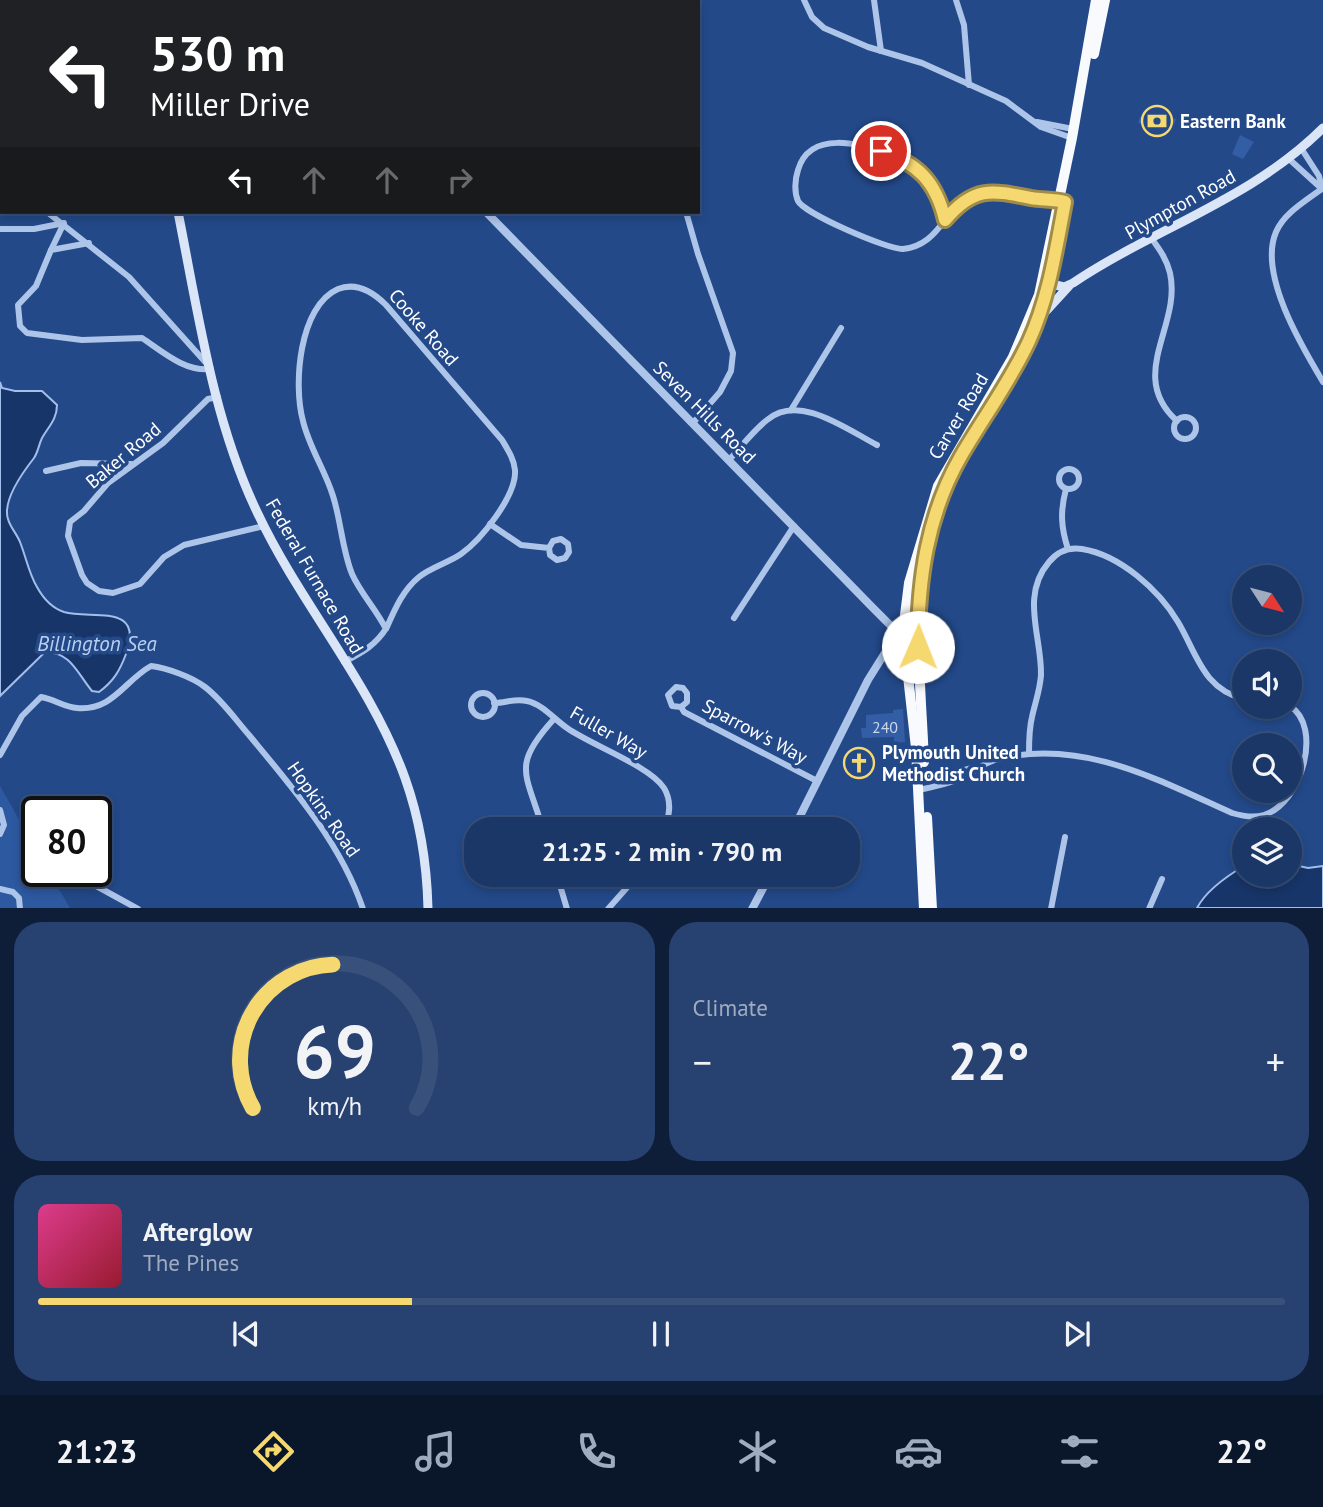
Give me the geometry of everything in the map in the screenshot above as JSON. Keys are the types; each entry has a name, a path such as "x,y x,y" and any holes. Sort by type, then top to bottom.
{"highway":[{"name":"Carver Road","path":"1062,201 1096,0"},
{"name":"Carver Road","path":"922,775 918,611 926,549 940,499 962,455 1019,360 1036,322 1105,0"},
{"name":"Carver Road","path":"903,631 913,564 938,486 1013,357 1046,283"},
{"path":"903,631 922,775 932,908"},
{"path":"923,789 925,908"}],"main road":[{"name":"Plympton Road","path":"1046,283 1064,287 1073,283 1247,188 1289,159 1323,128"},
{"name":"Federal Furnace Road","path":"178,214 211,369 238,466 264,526 374,711 405,779 421,835 428,908"},
{"path":"1036,322 1073,283"}],"street":[{"path":"804,0 817,23 881,51 922,63 950,75 1006,101 1033,121 1072,133"},
{"path":"874,0 881,51"},
{"path":"956,0 964,25 969,85"},
{"path":"950,75 967,67"},
{"path":"945,220 942,207 924,176 915,165 897,156 857,145 823,143 800,163 795,191 803,208 821,219 899,250 923,244 945,220 956,207 981,192 1003,191 1035,199 1062,201"},
{"path":"1301,148 1319,176 1323,189"},
{"path":"1289,159 1323,189"},
{"path":"1323,189 1304,202 1282,224 1275,238 1273,259 1287,319 1323,382"},
{"path":"50,214 89,243 147,295 211,369"},
{"name":"Seven Hills Road","path":"488,214 891,626 903,631 918,647"},
{"path":"687,214 733,353 731,371 720,392 693,422"},
{"path":"0,229 24,230 64,223"},
{"path":"64,223 36,286 18,305 20,326 27,333 74,340 142,338 169,357 202,370 211,369"},
{"path":"1152,239 1165,260 1171,280 1154,384 1162,405 1177,421"},
{"path":"51,250 89,243"},
{"name":"Cooke Road","path":"344,662 368,650 386,629 403,596 418,577 461,554 490,524 515,478 514,463 502,440 380,299 355,287 343,288 331,293 317,308 305,336 300,374 300,411 333,495 349,565 360,589 386,629"},
{"path":"792,410 841,328"},
{"name":"Baker Road","path":"218,397 208,399 163,443 108,483 81,515 70,522 68,536 87,583 99,591 113,593 140,584 164,557 184,545 264,526"},
{"path":"729,460 765,421 782,411 813,414 877,444"},
{"path":"46,471 81,463 134,463"},
{"path":"1066,489 1062,530 1068,549"},
{"path":"490,524 521,545 549,548"},
{"path":"734,618 794,526"},
{"path":"1029,754 1031,718 1041,671 1034,621 1035,592 1048,564 1058,553 1068,549 1097,553 1139,579 1173,614 1206,676 1224,692 1232,695"},
{"path":"903,631 918,611"},
{"name":"Carver Road","path":"799,817 868,680 888,648 903,631"},
{"name":"Hopkins Road","path":"0,755 22,716 41,697 74,708 101,706 125,690 143,670 151,666 188,678 208,689 269,759 336,850 349,872 363,908"},
{"name":"Fuller Way","path":"495,704 527,701 587,741 656,778 669,800 668,817"},
{"name":"Sparrow's Way","path":"681,707 684,712 817,781"},
{"path":"1302,712 1312,724"},
{"path":"540,817 525,763 534,743 554,719"},
{"path":"923,789 961,778 993,760 1029,754 1066,755 1116,763 1232,813 1251,817 1266,814 1282,804 1313,762"},
{"path":"922,775 941,776 985,765"},
{"path":"0,810 4,825 0,834"},
{"path":"1051,908 1065,837"},
{"path":"1149,908 1162,879"},
{"path":"98,887 138,908"},
{"path":"561,887 567,908"},
{"path":"608,908 627,887"},
{"path":"752,908 763,887"},
{"path":"0,889 13,892 19,898 20,908"}],"shaded area":[{"path":"0,786 21,823 21,887 58,887 70,908 0,908"}],"water":[{"name":"Billington Sea","path":"0,382 2,388 15,391 42,391 57,405 54,418 35,456 8,503 9,522 20,542 34,582 45,599 64,612 112,616 122,620 128,627 130,638 126,654 113,679 99,692 92,691 67,660 54,653 45,652 0,696"},
{"path":"1323,866 1323,908 1197,908 1218,884 1231,874 1232,887 1302,887 1302,867"}],"building":[{"name":"Eastern Bank","path":"1151,112 1176,119 1174,125 1168,123 1167,130 1138,123 1140,117 1147,119"},
{"path":"1240,135 1254,142 1243,159 1232,154"},
{"path":"903,709 905,742 894,743 894,737 862,738 861,728 866,728 866,715 893,713 893,710"}],"place":[{"name":"Eastern Bank","path":"1157,121"},
{"name":"Plymouth United Methodist Church","path":"859,763"}],"route":[{"path":"881,151 915,165 930,184 942,207 945,220 956,207 981,192 1003,191 1035,199 1065,202 1051,275 1034,330 962,455 935,514 922,573 918,647"}]}
